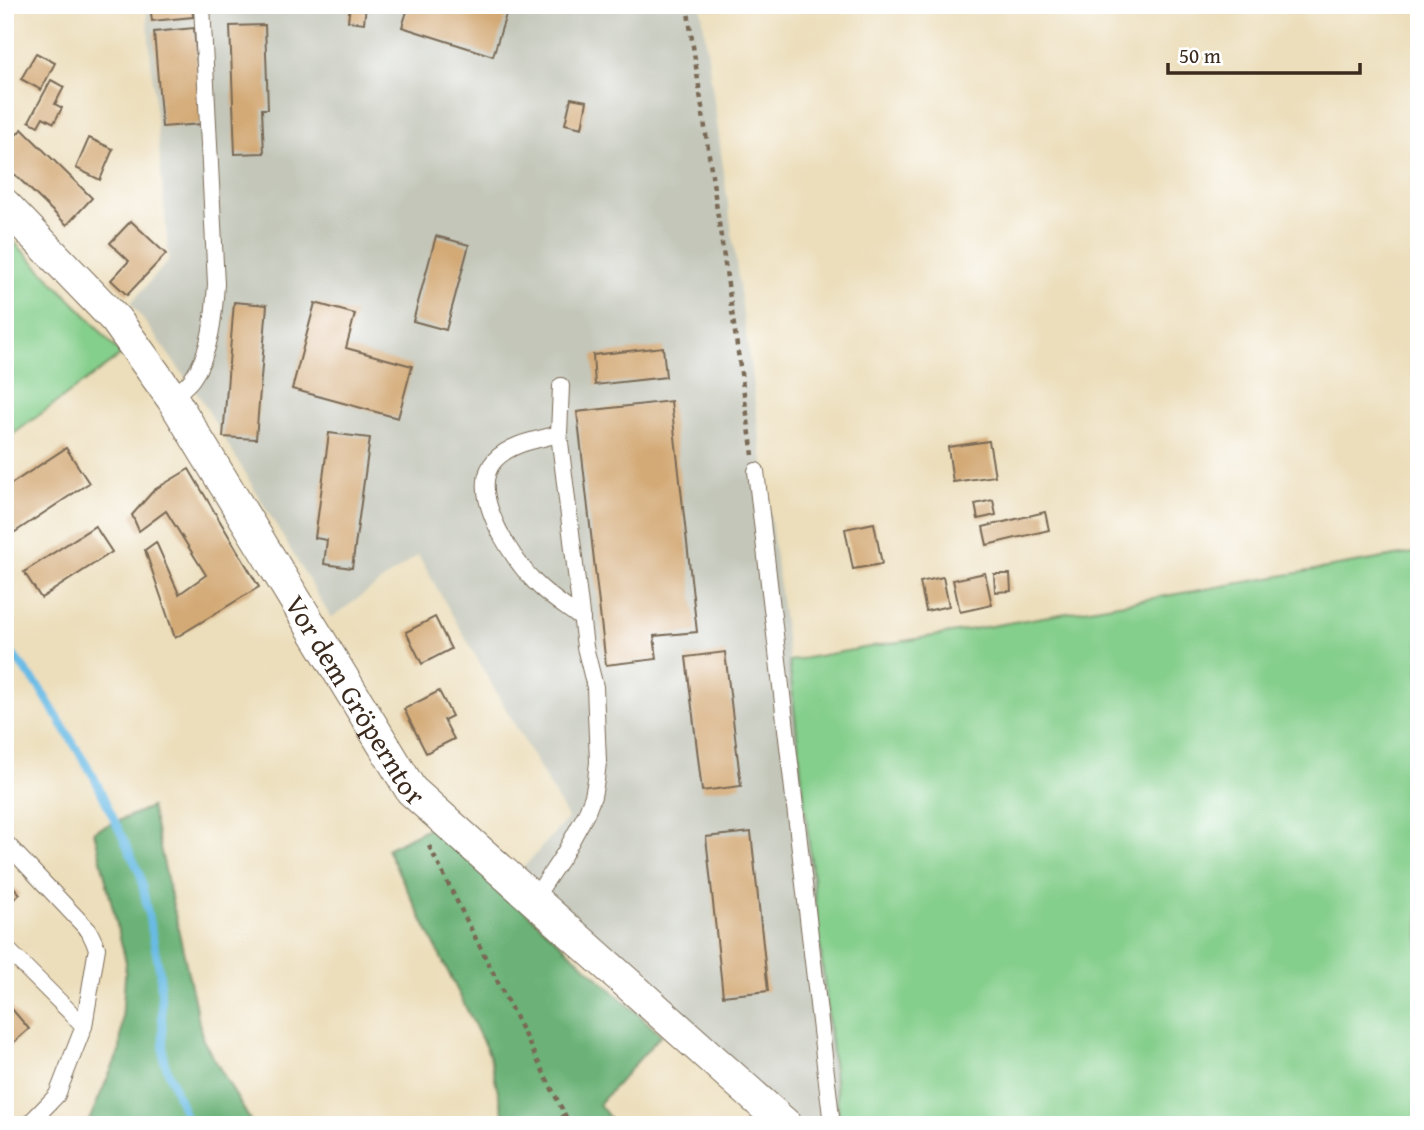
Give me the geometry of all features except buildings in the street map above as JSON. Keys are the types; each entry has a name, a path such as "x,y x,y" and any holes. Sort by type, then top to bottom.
{"street":[{"name":"Vor dem Gröperntor","path":"5,205 116,320 172,398 411,790 786,1125"}],"lane":[{"path":"172,398 191,380 197,370 208,342 215,305 202,5"},
{"path":"534,898 576,832 593,796 598,762 595,687 585,647 559,434 561,386"},
{"path":"559,434 512,447 501,454 487,473 486,495 496,524 521,565 545,592 582,619"},
{"path":"756,471 832,1125"},
{"path":"5,842 89,932 97,948 85,1026 57,1095 28,1125"},
{"path":"5,947 85,1026"}],"path":[{"path":"687,5 756,471"},
{"path":"424,837 570,1125"},
{"path":"562,1109 564,1125"}],"shaded area":[{"path":"146,5 701,5 789,661 840,1125 802,1125 520,871 568,818 418,555 331,618 201,399 131,303 169,260"}],"green space":[{"path":"5,233 90,319 121,355 5,440"},
{"path":"1419,552 1419,1125 840,1125 789,661"},
{"path":"151,807 203,1040 253,1125 87,1125 120,1050 126,962 94,831"},
{"path":"432,826 661,1035 599,1104 615,1125 506,1125 489,1054 387,849"}],"waterway":[{"path":"5,645 39,687 94,777 140,874 160,973 164,1061 189,1125"}]}
